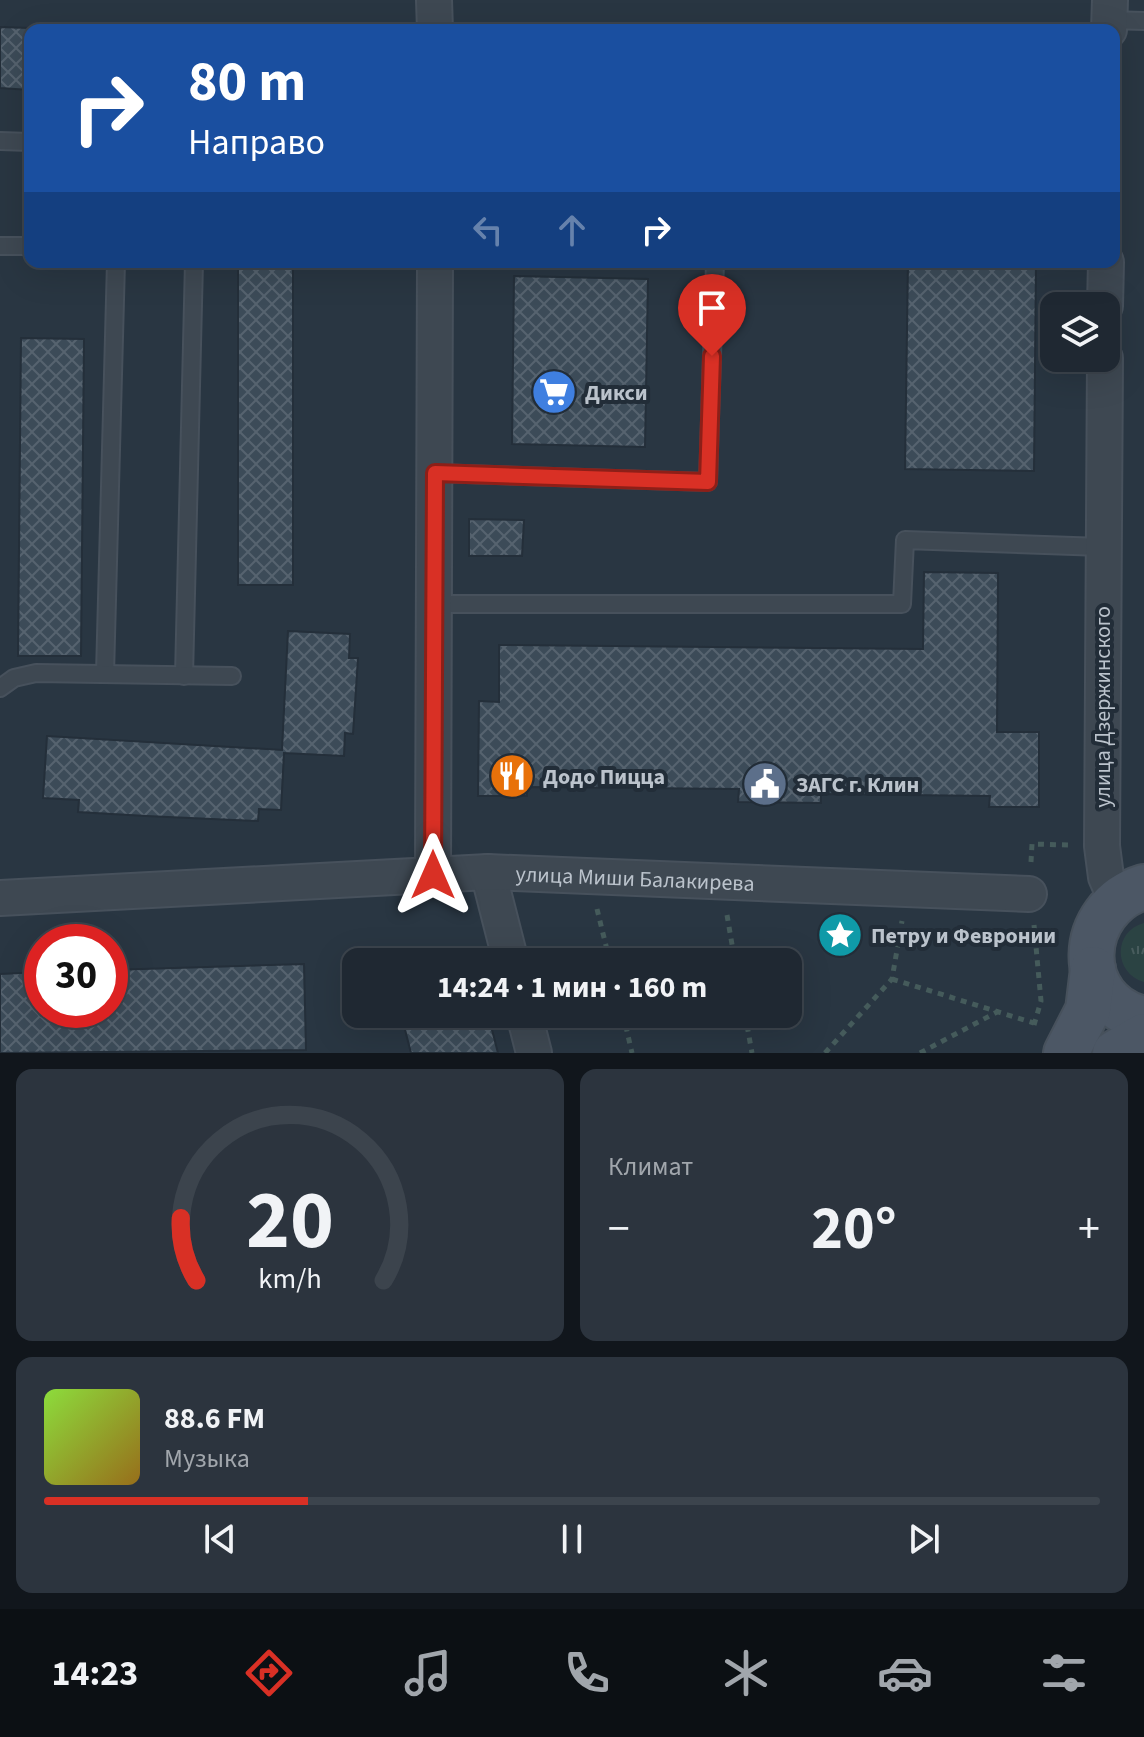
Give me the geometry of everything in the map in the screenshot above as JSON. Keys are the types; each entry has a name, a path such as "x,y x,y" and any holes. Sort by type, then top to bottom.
{"street":[{"path":"434,0 435,24"},
{"path":"433,875 435,268"},
{"path":"1105,292 1106,268"},
{"name":"улица Дзержинского","path":"1048,1046 1088,1010 1093,969 1092,939 1106,911 1130,894 1106,877 1102,846 1105,372"},
{"path":"488,872 507,948"},
{"name":"улица Миши Балакирева","path":"0,898 488,872 1031,906"},
{"path":"1093,969 1108,999 1121,1010 1144,1019"},
{"path":"528,1028 534,1053"},
{"path":"1115,1053 1144,1036"}],"lane":[{"path":"1109,17 1144,21"},
{"path":"0,141 24,142"},
{"path":"0,246 24,246"},
{"path":"105,674 116,268"},
{"path":"184,676 194,268"},
{"path":"435,473 708,482 715,268"},
{"path":"434,604 902,604 905,540 1102,547"},
{"path":"0,688 14,678 36,673 232,676"}],"path":[{"path":"596,904 607,948"},
{"path":"1031,906 1041,1001 1034,1023"},
{"path":"825,1053 892,979 903,914"},
{"path":"892,979 1034,1023 1048,1046"},
{"path":"920,1053 997,1012"},
{"path":"626,1028 632,1053"},
{"path":"748,1028 752,1053"}],"green space":[{"path":"1144,923 1144,982 1127,970 1121,952 1127,934"}],"building":[{"path":"0,27 24,28 24,90 0,88"},
{"path":"238,268 293,268 293,585 238,585"},
{"path":"908,268 1036,268 1034,471 905,469"},
{"path":"514,276 648,279 645,447 512,444"},
{"path":"21,338 84,339 81,656 18,656"},
{"path":"469,519 524,520 522,556 469,556"},
{"path":"924,572 998,573 997,732 1039,732 1039,807 989,807 990,796 821,794 821,803 738,802 739,789 527,787 527,796 478,796 479,701 499,702 499,645 923,649"},
{"path":"288,631 350,634 349,658 358,658 353,734 345,733 344,756 284,753 281,810 259,809 258,821 146,816 78,812 79,800 43,798 47,736 282,750"},
{"path":"304,964 306,1050 0,1053 0,974 24,973 24,1028 128,1028 128,969"},
{"path":"405,1028 492,1028 498,1053 411,1053"}],"place":[{"name":"Дикси","path":"554,392"},
{"name":"Додо Пицца","path":"512,776"},
{"name":"ЗАГС г. Клин","path":"765,784"},
{"name":"Петру и Февронии","path":"840,935"}],"route":[{"path":"433,875 435,473 708,482 712,356"}]}
